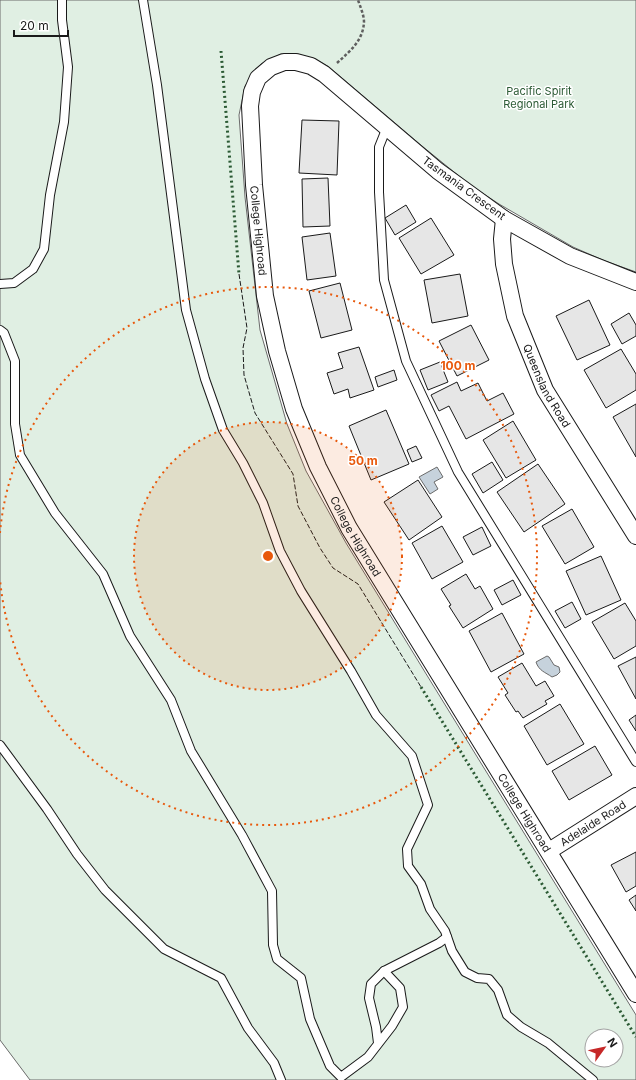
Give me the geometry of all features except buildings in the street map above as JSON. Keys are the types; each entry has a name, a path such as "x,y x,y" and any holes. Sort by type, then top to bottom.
{"street":[{"name":"College Highroad","path":"318,70 296,62 284,62 271,67 258,78 252,92 250,106 254,185 265,296 277,351 294,409 318,467 349,528 636,994"},
{"name":"Tasmania Crescent","path":"318,70 438,171 504,218 570,256 636,282"},
{"name":"Queensland Road","path":"504,218 502,239 504,264 515,316 545,390 636,536"},
{"name":"Adelaide Road","path":"548,850 636,796"}],"lane":[{"path":"0,284 14,283 27,273 33,268 44,249 50,195 64,122 68,67 62,20 62,0"},
{"path":"143,0 157,85 186,310 205,379 223,430 243,463 260,496 280,551 301,591 351,671 376,715 412,756 428,805 407,849 408,866 420,884 430,909 445,931 452,951 465,972 477,978 489,978 498,990 507,1015 521,1027 548,1044 593,1080"},
{"path":"387,127 379,147 379,192 384,280 406,361 458,472 636,762"},
{"path":"0,330 4,333 15,361 15,424 20,455 56,513 103,574 130,636 171,700 191,752 242,835 272,891 273,945 277,959 301,978 310,1019 330,1066 342,1079 368,1057 392,1026 403,1007 400,988 384,971"},
{"path":"0,745 47,809 77,854 105,890 164,949 221,978 248,1028 274,1063 281,1080"},
{"path":"378,1043 369,998 371,984 384,971 439,943 447,937"}],"path":[{"path":"318,70 354,47 360,39 364,21 358,0"}],"green space":[{"name":"Pacific Spirit Regional Park","path":"0,0 636,0 636,272 605,261 573,247 499,204 470,185 329,67 315,59 297,54 281,54 261,64 245,86 239,115 245,197 260,330 287,424 306,471 346,543 636,1015 636,1080 30,1080 0,1040"}],"shaded area":[{"path":"437,467 443,477 434,482 438,489 430,494 419,477"},
{"path":"547,656 554,665 559,667 560,672 552,677 541,669 536,662"}],"hedge":[{"path":"221,51 239,274"},
{"path":"421,687 636,1037"}],"fence":[{"path":"239,274 247,328 243,348 244,375 255,413 293,474 298,506 320,548 333,568 358,584 421,687"}]}
